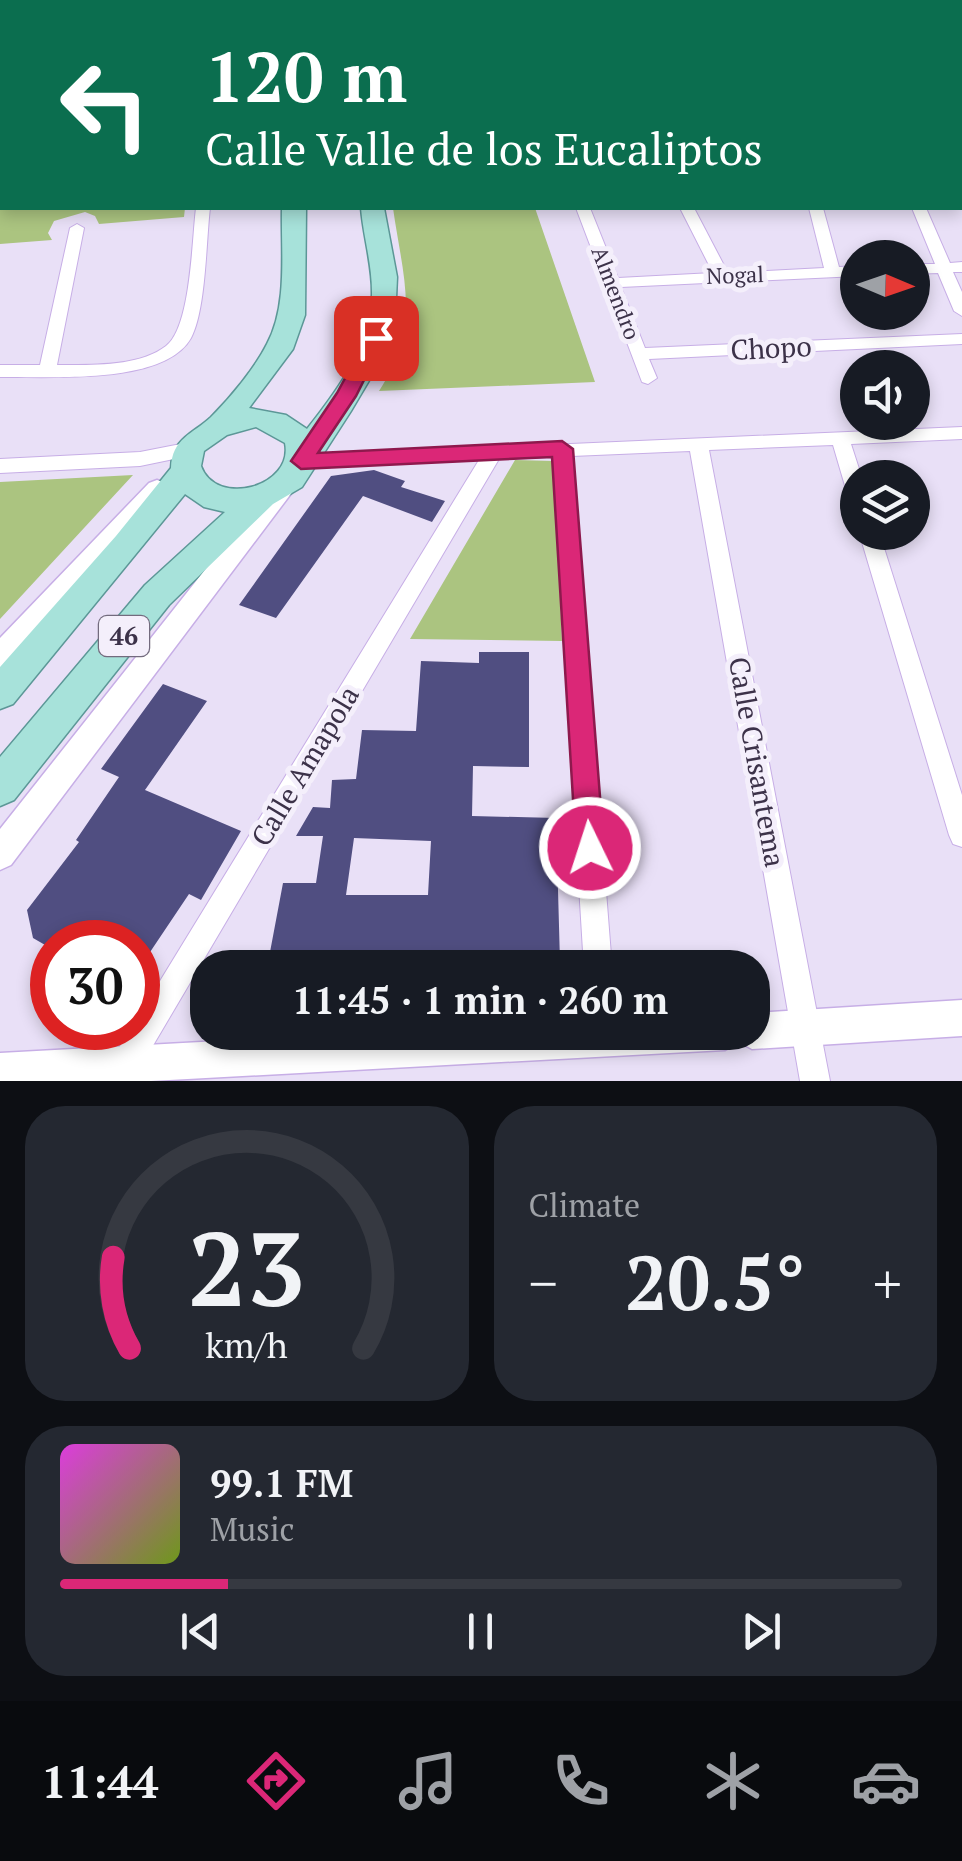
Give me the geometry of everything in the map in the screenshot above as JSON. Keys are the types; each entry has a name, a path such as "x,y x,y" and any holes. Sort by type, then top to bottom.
{"main road":[{"name":"46","path":"0,693 128,545 188,458 222,424 279,350 292,316 294,210"},
{"name":"46","path":"0,787 158,594 288,474 346,396 376,338 385,300 372,210"},
{"path":"188,458 192,482 220,499 288,474 297,436 273,420 239,418 222,424"}],"street":[{"path":"0,371 136,365 171,352 185,334 203,210"},
{"name":"Almendro","path":"584,210 648,378"},
{"path":"688,210 721,275"},
{"path":"817,210 833,272"},
{"path":"920,210 962,311"},
{"path":"48,370 77,228"},
{"path":"930,268 962,267"},
{"name":"Nogal","path":"612,282 840,272"},
{"name":"Chopo","path":"640,354 962,339"},
{"path":"930,434 962,432"},
{"path":"0,854 288,474 494,452 840,438"},
{"name":"Calle Crisantema","path":"698,444 815,1081"},
{"path":"562,449 597,950"},
{"name":"Calle Amapola","path":"122,1074 494,452"},
{"path":"0,466 188,458"},
{"path":"0,656 188,458"},
{"path":"875,550 962,834"},
{"path":"770,1030 962,1018"},
{"path":"0,1071 122,1074 426,1050"}],"green space":[{"path":"0,210 185,210 184,217 99,224 95,216 85,212 54,221 48,233 52,240 0,244"},
{"path":"393,210 536,210 595,382 379,391 401,345 406,302"},
{"path":"515,460 554,461 562,641 410,639"},
{"path":"133,475 0,619 0,482"}],"building":[{"path":"374,470 405,481 401,487 445,501 432,522 363,496 276,618 239,605 331,476"},
{"path":"479,652 529,652 529,767 473,766 472,816 556,818 560,950 270,950 283,883 316,883 323,836 296,836 313,807 330,808 332,780 356,779 362,730 416,731 421,661 479,663","holes":["354,838 431,841 428,895 346,895"]},
{"path":"163,684 207,701 145,790 241,831 201,900 189,894 160,937 160,920 30,920 30,924 27,910 79,842 76,840 119,777 101,769"}],"route":[{"path":"376,338 346,396 301,461 562,449 590,848"}]}
